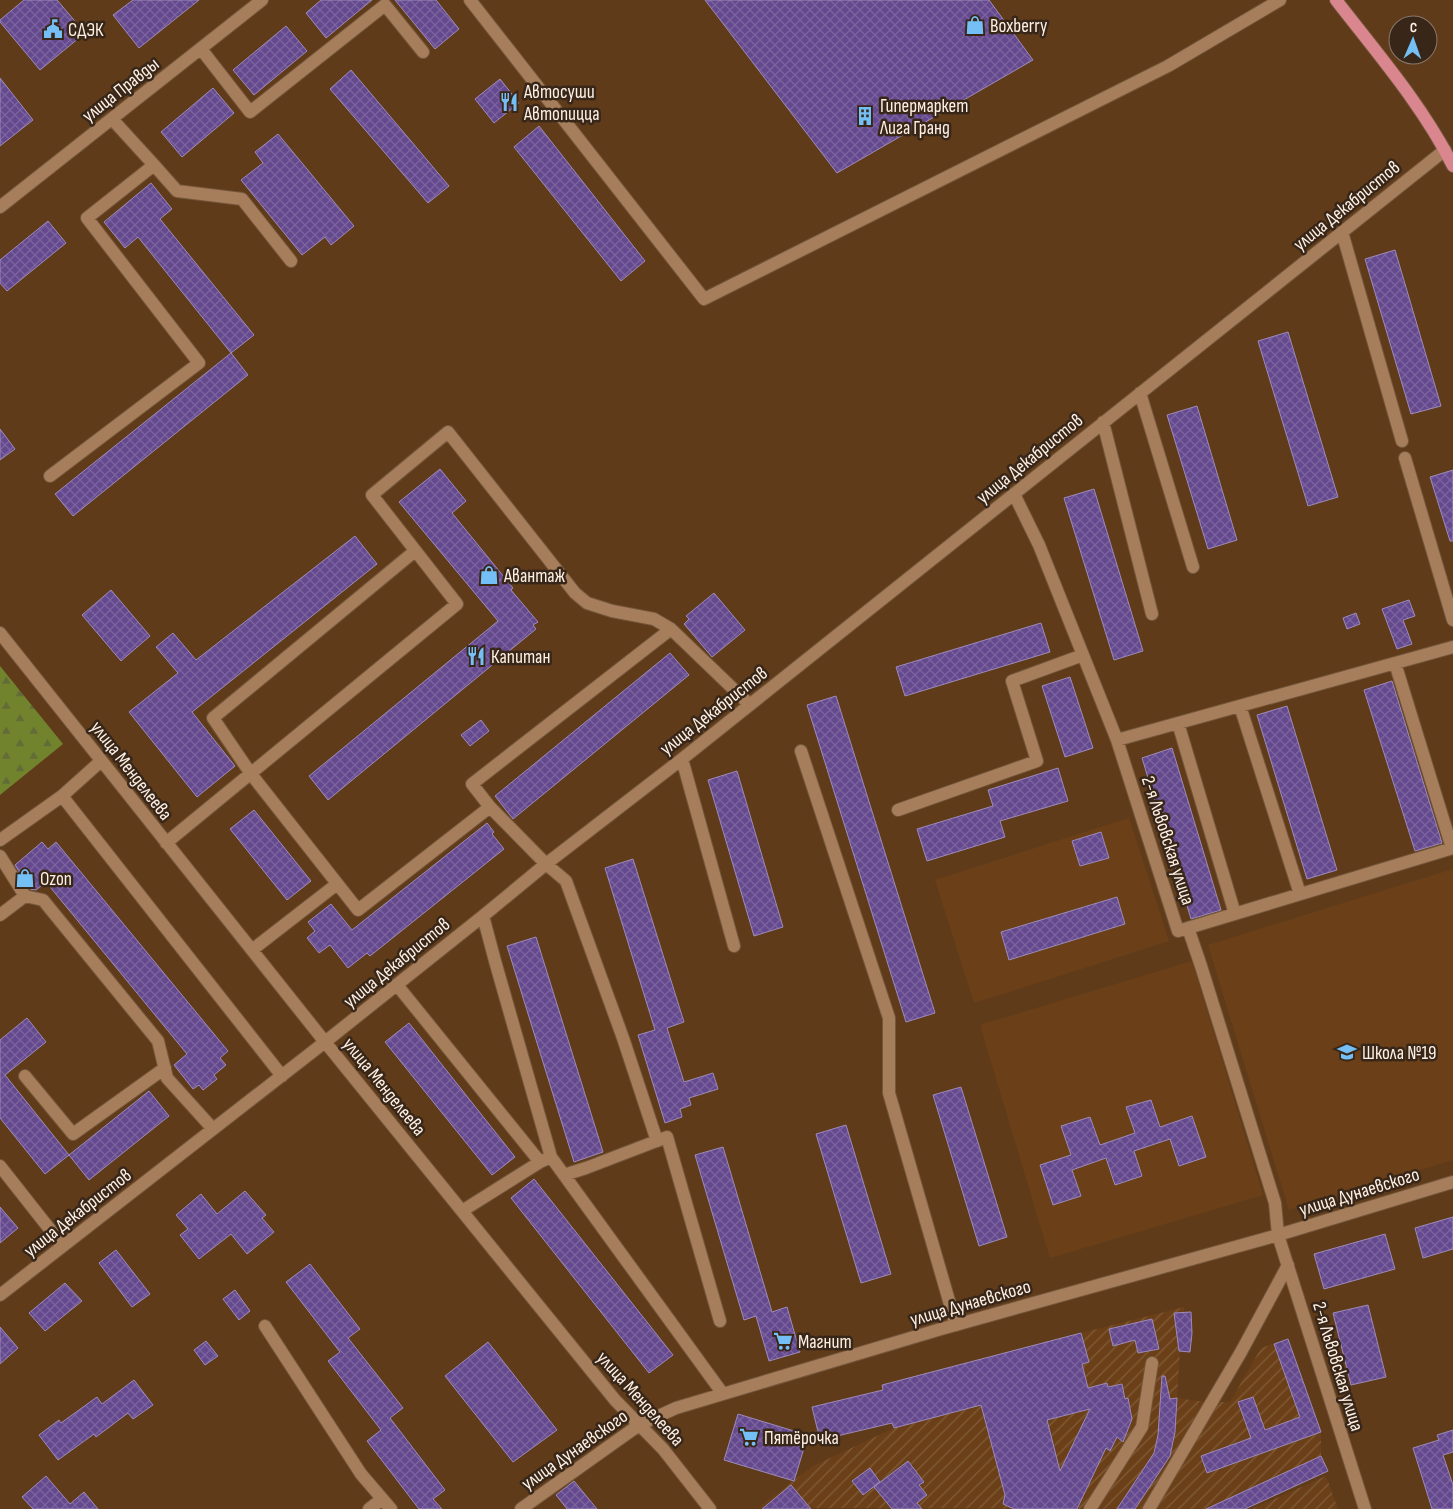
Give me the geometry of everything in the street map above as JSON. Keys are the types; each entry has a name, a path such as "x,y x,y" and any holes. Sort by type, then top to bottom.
{"main road":[{"path":"1336,0 1412,101 1445,150 1453,166"}],"street":[{"name":"улица Правды","path":"0,207 262,0"},
{"path":"470,0 704,299 1168,66 1280,0"},
{"path":"201,48 250,112 385,5 423,52"},
{"path":"112,118 177,191 242,199 291,261"},
{"name":"улица Декабристов","path":"0,1295 396,986 546,864 750,705 1445,150"},
{"path":"50,476 199,364 87,218 154,165"},
{"path":"1342,232 1402,441"},
{"path":"1140,393 1193,567"},
{"path":"1103,422 1152,614"},
{"path":"166,843 457,604 372,495 448,432 575,593 587,603 612,611 654,619 671,629 750,705"},
{"path":"1405,458 1453,620"},
{"name":"2-я Львовская улица","path":"1014,494 1039,545 1117,740 1178,932 1452,848"},
{"path":"416,551 213,718 251,774 358,910 490,807"},
{"path":"658,1140 566,881 546,864 490,807 472,784 671,629"},
{"name":"улица Менделеева","path":"0,633 325,1042 615,1400 663,1449 710,1509"},
{"path":"1117,740 1453,647"},
{"path":"898,810 1037,761 1012,681 1083,656"},
{"path":"1395,663 1452,848"},
{"path":"1240,706 1300,894"},
{"path":"1178,723 1235,914"},
{"path":"801,750 889,1018 889,1093 956,1325"},
{"path":"682,759 734,946"},
{"path":"0,840 62,796 101,761"},
{"path":"62,796 282,1076"},
{"path":"0,856 25,896 43,900 158,1040 167,1078 213,1129"},
{"path":"252,950 337,884"},
{"path":"0,915 25,896"},
{"path":"484,916 545,1160"},
{"name":"2-я Львовская улица","path":"1188,928 1276,1203 1278,1234 1365,1509"},
{"path":"396,986 545,1160 564,1175 723,1394"},
{"path":"25,1076 73,1134 164,1068"},
{"path":"564,1175 667,1137 720,1321"},
{"path":"462,1211 545,1160"},
{"path":"0,1166 63,1246"},
{"name":"улица Дунаевского","path":"521,1509 639,1425 676,1408 1453,1182"},
{"path":"1150,1509 1241,1352 1288,1265"},
{"path":"264,1326 361,1474 391,1509"},
{"path":"1090,1509 1142,1426 1152,1362"},
{"path":"369,1509 382,1499"}],"shaded area":[{"path":"1129,818 1169,941 974,1003 935,880"},
{"name":"Школа №19","path":"1453,869 1453,1160 1289,1210 1208,945"},
{"path":"1192,961 1263,1195 1050,1258 980,1025"},
{"path":"1184,1307 1184,1312 1191,1312 1192,1333 1190,1352 1180,1351 1177,1398 1205,1402 1230,1402 1261,1348 1288,1339 1321,1432 1321,1456 1328,1471 1245,1509 758,1508 813,1466 894,1428 882,1385"},
{"path":"1326,1476 1338,1509 1252,1509"}],"green space":[{"path":"0,666 63,744 0,795"}],"building":[{"path":"24,0 57,0 85,33 40,70 0,22"},
{"path":"133,0 199,0 139,48 113,15"},
{"path":"321,0 372,0 326,38 306,13"},
{"path":"395,0 436,0 459,29 435,49"},
{"name":"Гипермаркет Лига Гранд","path":"705,0 989,0 1033,60 837,173"},
{"path":"286,26 307,51 254,95 233,70"},
{"path":"351,70 449,186 428,203 330,89"},
{"path":"0,78 33,120 0,146"},
{"path":"500,79 519,103 494,123 475,99"},
{"path":"213,88 234,113 182,157 161,132"},
{"path":"539,126 645,261 621,281 514,147"},
{"path":"278,134 354,226 331,245 325,237 302,255 241,180 263,163 255,152"},
{"path":"151,183 172,209 160,219 254,335 231,353 138,237 125,248 104,222"},
{"path":"48,221 66,243 7,291 0,283 0,260"},
{"path":"1395,250 1441,406 1411,414 1365,259"},
{"path":"1288,332 1338,497 1308,506 1258,341"},
{"path":"231,353 248,375 73,516 55,494"},
{"path":"1197,406 1237,540 1208,549 1167,415"},
{"path":"0,429 15,449 0,460"},
{"path":"440,469 466,501 452,513 538,622 533,625 536,629 328,800 309,776 498,621 399,502"},
{"path":"1453,470 1453,541 1450,541 1430,477"},
{"path":"1094,489 1143,651 1114,660 1064,498"},
{"path":"355,536 377,564 192,712 235,766 197,797 129,712 178,673 156,647 173,633 196,660"},
{"path":"111,590 150,636 121,661 82,615"},
{"path":"714,593 745,630 712,657 684,624 689,619 686,616"},
{"path":"1409,600 1415,616 1403,620 1412,644 1397,649 1382,609"},
{"path":"1356,613 1360,624 1347,629 1343,618"},
{"path":"1041,623 1050,652 905,696 896,667"},
{"path":"670,653 689,675 513,819 495,796"},
{"path":"1070,677 1093,748 1065,757 1042,686"},
{"path":"1392,681 1442,843 1415,851 1364,690"},
{"path":"836,696 935,1013 906,1022 807,705"},
{"path":"1287,706 1337,870 1307,879 1257,715"},
{"path":"481,720 489,731 470,746 461,735"},
{"path":"1172,748 1221,910 1191,919 1142,758"},
{"path":"1058,768 1068,801 1000,821 1005,837 927,861 917,829 993,806 988,790"},
{"path":"737,771 783,927 754,936 708,780"},
{"path":"254,810 311,881 287,900 230,829"},
{"path":"487,823 494,832 492,834 504,849 370,956 367,953 348,968 330,945 319,953 307,938 315,931 308,922 331,904 352,930"},
{"path":"1101,832 1109,858 1080,866 1072,841"},
{"path":"42,842 48,849 56,842 228,1051 220,1058 226,1065 214,1075 217,1079 203,1090 199,1085 193,1089 174,1065 187,1054 46,882 36,890 30,889 15,865"},
{"path":"633,859 684,1022 667,1028 684,1082 713,1073 718,1089 689,1098 691,1105 680,1109 682,1117 665,1123 638,1035 655,1030 605,868"},
{"path":"1117,897 1125,924 1009,960 1001,932"},
{"path":"536,937 603,1152 574,1162 507,946"},
{"path":"27,1018 46,1042 5,1075 69,1155 45,1174 0,1118 0,1040"},
{"path":"409,1023 515,1157 492,1175 385,1042"},
{"path":"961,1087 1007,1237 979,1246 933,1095"},
{"path":"149,1091 169,1116 89,1180 69,1155"},
{"path":"1151,1100 1160,1127 1192,1116 1206,1157 1179,1166 1170,1139 1134,1151 1142,1176 1115,1185 1106,1158 1072,1170 1081,1196 1053,1205 1040,1165 1071,1155 1061,1126 1090,1117 1100,1145 1135,1133 1126,1107"},
{"path":"846,1125 891,1274 861,1283 816,1134"},
{"path":"723,1147 772,1312 787,1307 800,1352 769,1361 756,1316 744,1320 695,1155"},
{"path":"534,1179 673,1355 649,1373 511,1198"},
{"path":"245,1191 266,1215 262,1218 274,1232 247,1254 231,1234 199,1259 180,1235 188,1229 176,1215 201,1194 217,1214"},
{"path":"0,1207 18,1228 0,1243"},
{"path":"1453,1217 1453,1249 1423,1258 1415,1228"},
{"path":"1385,1234 1395,1269 1324,1289 1314,1254"},
{"path":"116,1250 150,1294 132,1307 99,1263"},
{"path":"310,1264 360,1329 348,1338 403,1408 390,1418 445,1490 433,1499 442,1509 419,1509 367,1441 381,1430 328,1361 340,1352 286,1282"},
{"path":"65,1283 82,1301 45,1331 29,1313"},
{"path":"235,1290 250,1311 239,1320 223,1299"},
{"path":"1368,1305 1386,1377 1351,1385 1333,1313"},
{"path":"1191,1312 1192,1333 1190,1352 1179,1351 1174,1313"},
{"path":"1152,1319 1159,1349 1138,1353 1135,1340 1113,1346 1109,1329"},
{"path":"0,1327 18,1348 0,1364"},
{"path":"1081,1333 1089,1362 1082,1364 1088,1388 1107,1383 1108,1387 1122,1384 1125,1399 1128,1398 1132,1419 1123,1442 1117,1437 1110,1451 1106,1448 1077,1509 1014,1509 1003,1504 1005,1495 981,1405 894,1428 892,1423 820,1440 812,1407 883,1390 882,1385","holes":["1090,1409 1060,1471 1047,1420"]},
{"path":"1288,1339 1321,1432 1207,1473 1201,1456 1251,1438 1238,1402 1253,1397 1265,1430 1300,1417 1274,1344"},
{"path":"206,1341 218,1356 205,1365 194,1350"},
{"path":"488,1342 557,1430 513,1462 445,1376"},
{"path":"1162,1376 1165,1376 1170,1399 1177,1398 1175,1432 1170,1456 1135,1509 1117,1509 1154,1453 1158,1435"},
{"path":"134,1380 153,1405 133,1419 128,1413 96,1437 94,1434 58,1460 39,1435 59,1420 61,1423 97,1397 102,1404"},
{"path":"738,1414 794,1431 791,1443 804,1448 794,1481 724,1460"},
{"path":"1453,1430 1453,1452 1443,1455 1453,1485 1453,1509 1432,1509 1413,1448 1439,1440 1437,1435"},
{"path":"1321,1456 1328,1471 1245,1509 1206,1509"},
{"path":"908,1461 924,1482 919,1485 927,1495 917,1503 922,1509 892,1509 874,1487"},
{"path":"870,1468 880,1482 863,1495 852,1481"},
{"path":"46,1476 70,1504 84,1492 98,1509 33,1509 22,1497"},
{"path":"574,1481 597,1509 567,1509 556,1495"},
{"path":"791,1485 811,1509 762,1509"}],"place":[{"name":"Boxberry","path":"975,25"},
{"name":"СДЭК","path":"53,29"},
{"name":"Автосуши Автопицца","path":"509,102"},
{"name":"Гипермаркет Лига Гранд","path":"865,116"},
{"name":"Авантаж","path":"489,575"},
{"name":"Капитан","path":"476,656"},
{"name":"Ozon","path":"25,878"},
{"name":"Школа №19","path":"1347,1052"},
{"name":"Магнит","path":"783,1341"},
{"name":"Пятёрочка","path":"749,1437"}]}
